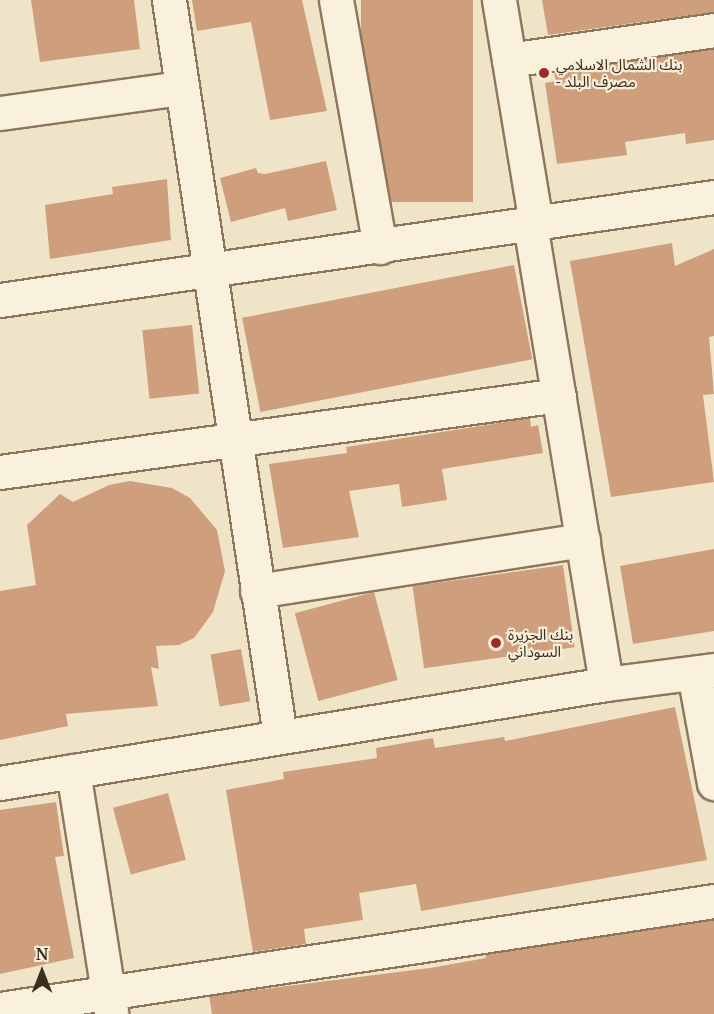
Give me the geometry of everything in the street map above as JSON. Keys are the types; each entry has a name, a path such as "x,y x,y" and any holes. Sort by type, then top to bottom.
{"street":[{"path":"169,0 207,270 280,736"},
{"path":"336,0 380,247"},
{"path":"499,0 606,684"},
{"path":"509,60 714,30"},
{"path":"0,113 181,88"},
{"path":"0,300 714,197"},
{"path":"0,471 234,442 559,395"},
{"path":"257,591 583,540"},
{"path":"0,783 606,684 704,672 714,783"},
{"path":"73,771 109,1003"},
{"path":"0,1009 109,1003 714,901"}],"building":[{"path":"31,0 134,0 140,49 40,62"},
{"path":"192,0 302,0 327,111 270,120 251,22 197,31"},
{"path":"361,0 473,0 473,202 361,202"},
{"path":"542,0 714,0 714,12 548,35"},
{"path":"714,49 714,140 686,144 685,133 625,142 627,155 557,164 545,83 556,81 554,72"},
{"path":"326,161 337,210 288,221 285,208 231,222 220,178 256,168 258,173 265,174"},
{"path":"167,179 171,240 50,259 45,205 113,194 112,187"},
{"path":"672,243 675,266 714,249 714,336 709,337 714,394 703,395 714,482 611,497 570,261"},
{"path":"514,265 532,359 260,412 242,318"},
{"path":"192,325 199,394 149,399 142,330"},
{"path":"530,418 531,427 538,425 543,453 442,469 447,500 402,507 399,484 349,491 359,537 283,548 269,464 347,453 346,447"},
{"path":"130,481 172,488 190,498 217,530 225,571 213,612 194,638 179,645 156,646 159,669 151,667 158,706 66,714 68,726 0,740 0,591 36,585 27,525 60,494 73,502 109,485"},
{"path":"714,549 714,631 633,644 620,566"},
{"path":"563,565 575,647 424,668 412,586"},
{"path":"374,592 398,680 318,701 295,613"},
{"path":"241,649 250,701 220,707 210,654"},
{"path":"675,707 707,860 421,911 416,884 359,893 363,920 304,929 306,944 253,952 226,790 284,779 283,772 377,758 376,748 433,738 435,748 504,737 505,741"},
{"path":"168,793 186,860 131,874 113,808"},
{"path":"56,802 64,856 55,857 74,958 0,974 0,810"},
{"path":"714,920 714,1014 212,1014 209,996 430,968 486,958 485,955"}],"place":[{"name":"بنك الشمال الاسلامي - مصرف البلد","path":"544,73"},
{"name":"بنك الجزيرة السوداني","path":"496,643"}]}
